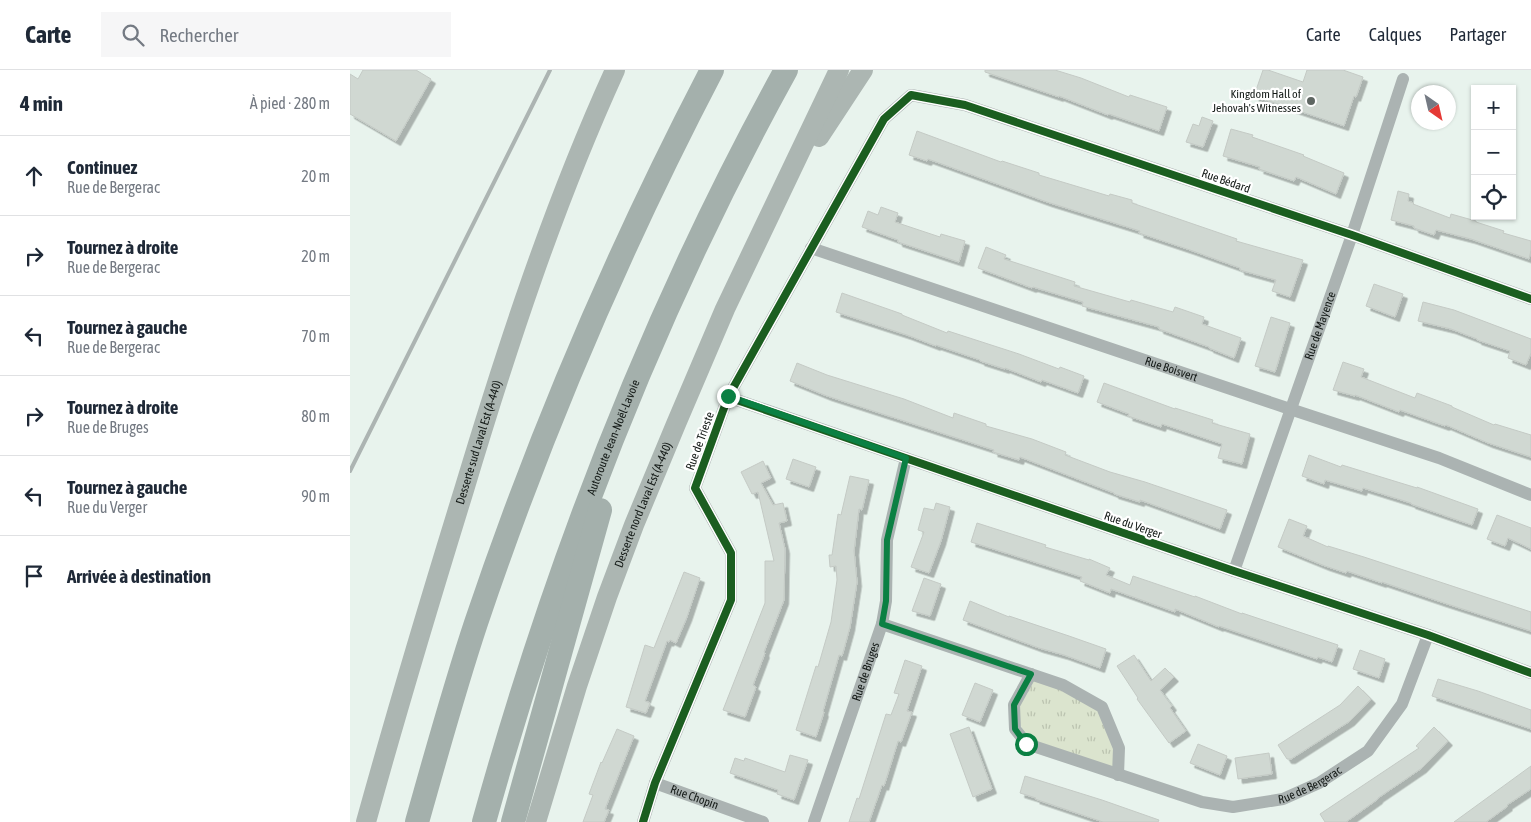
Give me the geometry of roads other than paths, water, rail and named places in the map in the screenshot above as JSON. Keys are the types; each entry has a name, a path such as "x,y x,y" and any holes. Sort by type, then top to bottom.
{"highway":[{"path":"417,822 469,645 542,442 626,245 665,162 712,70"},
{"name":"Autoroute Jean-Noël-Lavoie","path":"484,822 518,704 574,538 634,386 706,225 786,70"},
{"path":"513,822 634,386"}],"main road":[{"name":"Desserte sud Laval Est (A-440)","path":"366,822 411,663 516,323 559,203 615,70"},
{"path":"778,199 839,70"},
{"path":"778,199 864,70"},
{"name":"Desserte nord Laval Est (A-440)","path":"536,822 577,686 634,525 725,309 778,199"}],"street":[{"name":"Rue de Mayence","path":"1234,572 1352,235 1404,79"},
{"name":"Rue Bédard","path":"911,95 965,105 1352,235 1531,299"},
{"name":"Rue de Trieste","path":"643,822 655,783 730,600 731,553 695,488 728,396 884,120 911,95"},
{"name":"Rue Boisvert","path":"811,248 1439,458 1531,495"},
{"name":"Rue du Verger","path":"728,396 1234,572 1428,635 1531,673"},
{"name":"Rue de Bruges","path":"814,822 882,624 886,601 887,540 906,458"},
{"path":"882,624 1063,685 1102,707 1119,748 1118,775"},
{"name":"Rue de Bergerac","path":"1031,674 1014,705 1015,729 1026,744 1202,802 1232,807 1282,799 1319,783 1368,751 1402,704 1428,635"},
{"name":"Rue Chopin","path":"655,783 763,822"}],"railway":[{"path":"350,471 550,70"}],"place":[{"name":"Kingdom Hall of Jehovah's Witnesses","path":"1311,101"}]}
